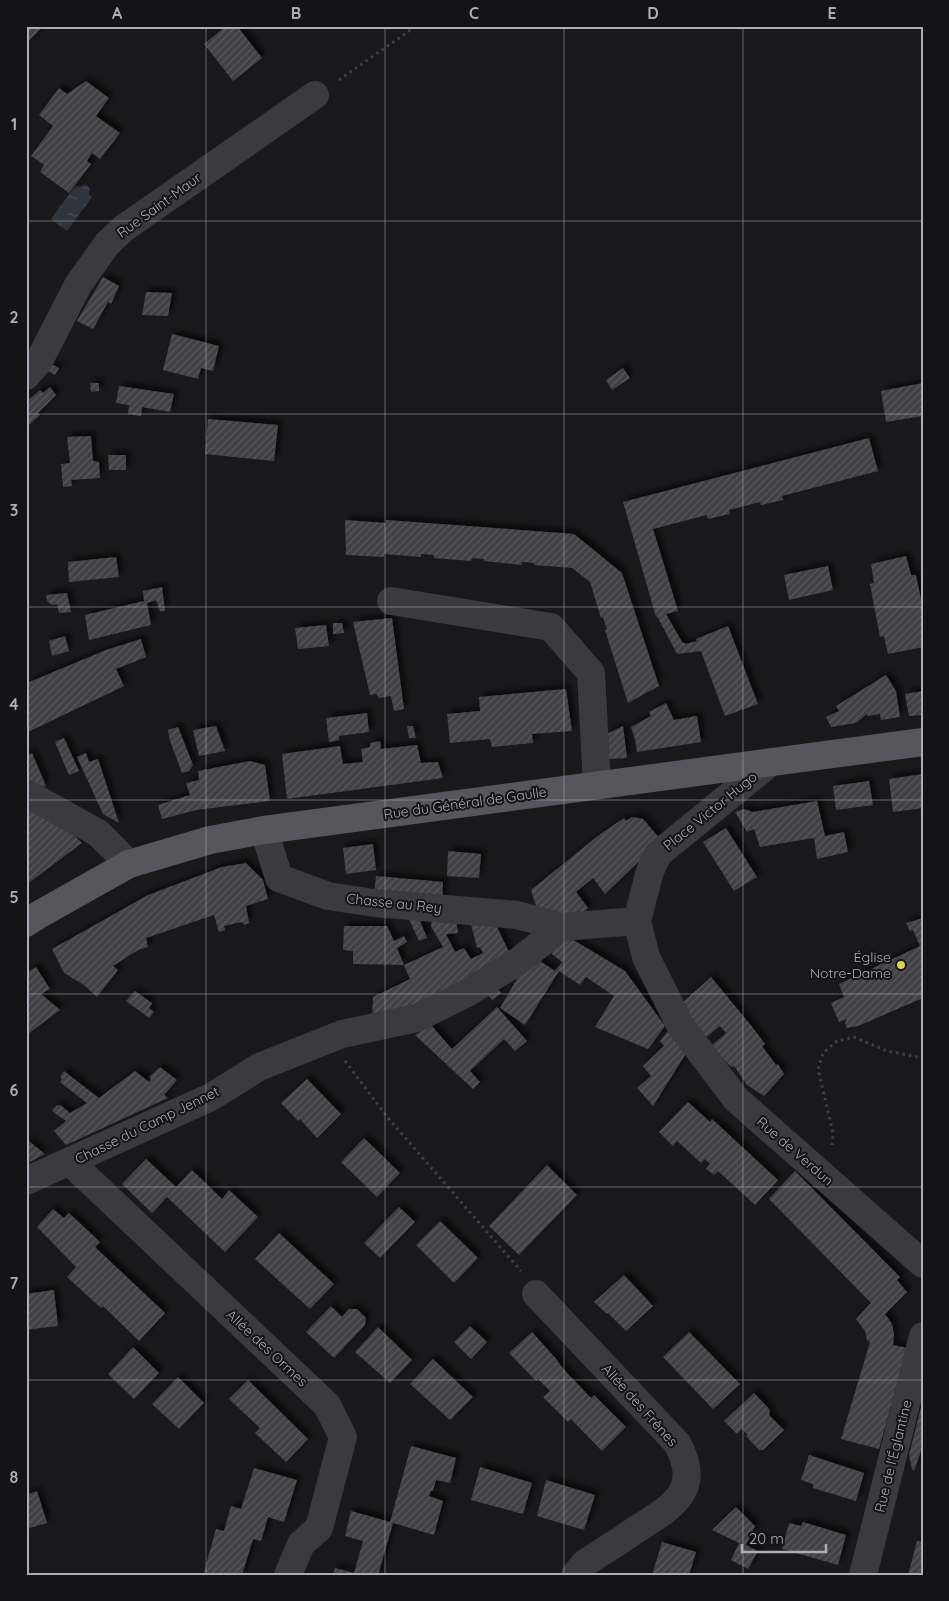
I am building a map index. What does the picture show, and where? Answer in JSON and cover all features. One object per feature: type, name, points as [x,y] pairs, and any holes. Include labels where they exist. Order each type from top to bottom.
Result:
[{"type":"main road","name":"Rue du Général de Gaulle","points":[[26,923],[129,864],[210,840],[264,830],[923,742]]},
{"type":"street","name":"Rue Saint-Maur","points":[[26,376],[40,361],[78,284],[107,244],[124,228],[315,95]]},
{"type":"street","points":[[391,601],[551,627],[591,673],[597,785]]},
{"type":"street","name":"Place Victor Hugo","points":[[680,1025],[646,957],[637,921],[650,870],[658,854],[770,762]]},
{"type":"street","points":[[26,793],[98,833],[129,864]]},
{"type":"street","name":"Chasse au Rey","points":[[264,830],[278,878],[328,896],[374,903],[517,915],[562,927]]},
{"type":"street","points":[[562,927],[637,921]]},
{"type":"street","name":"Chasse du Camp Jennet","points":[[26,1181],[211,1097],[258,1066],[342,1034],[417,1018],[467,993],[517,962],[562,927]]},
{"type":"street","name":"Rue de Verdun","points":[[680,1025],[736,1099],[923,1264]]},
{"type":"street","name":"Allée des Ormes","points":[[70,1162],[327,1405],[343,1438],[319,1528],[301,1544],[288,1575]]},
{"type":"street","name":"Allée des Frênes","points":[[536,1294],[677,1443],[686,1459],[687,1476],[683,1492],[670,1508],[585,1563],[575,1575]]},
{"type":"street","name":"Rue de l'Églantine","points":[[863,1575],[923,1336]]},
{"type":"path","points":[[315,95],[416,26]]},
{"type":"path","points":[[824,1177],[831,1160],[833,1133],[818,1069],[823,1053],[837,1041],[854,1037],[887,1050],[923,1058]]},
{"type":"path","points":[[328,1039],[388,1118],[519,1268],[536,1294]]},
{"type":"water","points":[[76,185],[79,187],[85,185],[89,187],[89,194],[92,197],[67,231],[51,219]]},
{"type":"building","points":[[26,26],[43,26],[26,44]]},
{"type":"building","points":[[226,26],[237,26],[262,58],[233,81],[204,44]]},
{"type":"building","points":[[86,81],[109,98],[96,116],[120,133],[100,159],[92,153],[87,161],[91,164],[69,193],[40,172],[44,165],[31,156],[53,126],[39,115],[59,88],[67,94]]},
{"type":"building","points":[[103,277],[119,286],[111,304],[108,302],[93,329],[77,321]]},
{"type":"building","points":[[146,292],[172,293],[168,316],[142,315]]},
{"type":"building","points":[[172,334],[219,346],[213,371],[201,368],[198,379],[163,370]]},
{"type":"building","points":[[51,364],[59,368],[55,375],[46,370]]},
{"type":"building","points":[[623,368],[630,378],[612,390],[606,380]]},
{"type":"building","points":[[90,383],[99,383],[99,391],[91,392]]},
{"type":"building","points":[[923,383],[923,416],[886,422],[881,391]]},
{"type":"building","points":[[119,386],[174,394],[170,412],[142,407],[141,416],[128,414],[129,405],[116,403]]},
{"type":"building","points":[[50,387],[56,395],[38,413],[40,415],[26,428],[26,399],[27,401],[40,390],[43,393]]},
{"type":"building","points":[[208,419],[278,425],[274,461],[205,454]]},
{"type":"building","points":[[91,436],[93,461],[99,462],[100,478],[71,480],[72,486],[63,487],[61,464],[70,463],[67,437]]},
{"type":"building","points":[[869,438],[878,471],[782,496],[783,500],[761,505],[760,502],[729,510],[730,514],[708,519],[707,515],[653,529],[678,611],[666,614],[682,642],[686,644],[697,641],[696,639],[728,626],[758,704],[725,716],[701,651],[677,654],[656,617],[623,502]]},
{"type":"building","points":[[108,455],[126,455],[126,470],[109,470]]},
{"type":"building","points":[[345,520],[386,523],[386,520],[574,534],[622,573],[659,686],[628,703],[605,630],[607,630],[603,617],[601,618],[590,582],[572,568],[534,565],[534,563],[522,562],[522,565],[472,558],[471,561],[434,558],[434,555],[421,554],[421,557],[384,554],[384,557],[346,555]]},
{"type":"building","points":[[906,556],[911,575],[916,575],[923,610],[923,647],[888,654],[884,636],[880,637],[870,584],[874,583],[871,564]]},
{"type":"building","points":[[116,557],[119,577],[69,582],[68,562]]},
{"type":"building","points":[[828,566],[833,590],[789,600],[784,575]]},
{"type":"building","points":[[162,587],[165,611],[160,611],[156,600],[147,603],[151,625],[89,640],[85,615],[144,601],[143,591]]},
{"type":"building","points":[[67,593],[71,612],[59,613],[57,604],[52,605],[47,601],[46,595]]},
{"type":"building","points":[[392,618],[404,709],[394,711],[391,696],[379,698],[376,694],[370,695],[353,622]]},
{"type":"building","points":[[333,623],[342,623],[344,633],[333,634]]},
{"type":"building","points":[[326,625],[329,646],[298,649],[295,628]]},
{"type":"building","points":[[65,636],[69,651],[52,656],[49,641]]},
{"type":"building","points":[[141,639],[146,657],[116,669],[124,686],[26,733],[26,691],[30,690],[27,683],[106,650]]},
{"type":"building","points":[[886,675],[896,691],[900,717],[881,720],[880,714],[868,716],[867,714],[856,723],[831,727],[826,717],[839,711],[836,706]]},
{"type":"building","points":[[566,689],[572,731],[532,734],[533,743],[492,747],[490,739],[450,743],[447,714],[480,711],[479,697]]},
{"type":"building","points":[[923,691],[923,715],[909,716],[905,694]]},
{"type":"building","points":[[666,703],[674,720],[697,716],[701,742],[637,752],[631,727],[651,716],[649,712]]},
{"type":"building","points":[[367,713],[369,732],[339,736],[339,740],[329,742],[326,718]]},
{"type":"building","points":[[216,726],[225,751],[199,756],[193,730]]},
{"type":"building","points":[[407,726],[413,726],[416,738],[409,738]]},
{"type":"building","points":[[623,726],[627,758],[608,759],[605,735]]},
{"type":"building","points":[[178,727],[193,765],[189,771],[182,773],[170,741],[168,730]]},
{"type":"building","points":[[64,738],[79,771],[69,775],[55,742]]},
{"type":"building","points":[[380,741],[381,749],[417,745],[421,763],[438,762],[443,778],[287,799],[282,754],[340,746],[343,764],[363,762],[361,749],[370,747],[370,743]]},
{"type":"building","points":[[32,753],[46,786],[36,789],[32,787],[26,773],[26,756]]},
{"type":"building","points":[[86,753],[89,762],[98,759],[119,823],[103,814],[77,757]]},
{"type":"building","points":[[250,761],[265,765],[270,801],[196,810],[162,819],[158,805],[190,795],[186,783],[199,780],[198,771]]},
{"type":"building","points":[[923,774],[923,808],[893,812],[889,779]]},
{"type":"building","points":[[869,781],[873,805],[836,810],[833,786]]},
{"type":"building","points":[[817,801],[825,836],[844,832],[848,852],[817,859],[814,838],[760,847],[754,829],[747,832],[735,812],[744,809],[753,812]]},
{"type":"building","points":[[26,809],[64,826],[82,843],[26,885]]},
{"type":"building","points":[[632,817],[643,819],[661,840],[605,894],[593,878],[576,892],[588,908],[575,920],[536,906],[531,890],[599,835],[624,818],[626,821]]},
{"type":"building","points":[[726,828],[757,877],[734,891],[703,842]]},
{"type":"building","points":[[373,844],[376,870],[346,874],[343,848]]},
{"type":"building","points":[[448,851],[481,854],[479,878],[447,876]]},
{"type":"building","points":[[246,863],[263,880],[268,899],[246,906],[249,923],[244,925],[242,922],[224,926],[225,930],[219,932],[214,915],[146,938],[148,947],[138,950],[113,966],[118,970],[97,997],[84,985],[64,973],[52,949],[148,895],[222,867]]},
{"type":"building","points":[[376,876],[443,882],[442,903],[374,896]]},
{"type":"building","points":[[407,915],[418,916],[427,938],[419,941]]},
{"type":"building","points":[[432,917],[456,919],[458,933],[446,934],[455,952],[464,948],[471,959],[483,953],[480,947],[477,948],[470,920],[495,923],[511,956],[395,1016],[372,1017],[373,997],[410,979],[404,965],[443,947],[431,926]]},
{"type":"building","name":"Église Notre-Dame","points":[[923,918],[923,998],[858,1026],[847,1028],[845,1023],[847,1019],[839,1022],[831,1003],[844,997],[839,984],[920,946],[913,930],[910,931],[906,923]]},
{"type":"building","points":[[344,926],[387,926],[394,941],[404,936],[407,942],[397,948],[404,965],[353,964],[353,951],[343,950]]},
{"type":"building","points":[[570,939],[625,971],[665,1026],[648,1049],[595,1027],[614,996],[586,977],[580,985],[559,971],[525,1025],[500,1008],[531,955],[555,971],[562,962],[552,954],[555,941]]},
{"type":"building","points":[[36,967],[50,989],[41,994],[60,1010],[28,1034],[26,1031],[26,973]]},
{"type":"building","points":[[711,977],[753,1028],[765,1044],[762,1046],[784,1074],[764,1096],[747,1085],[734,1066],[731,1067],[711,1046],[726,1033],[720,1026],[705,1038],[694,1027],[682,1003]]},
{"type":"building","points":[[494,984],[501,993],[492,1000],[485,991]]},
{"type":"building","points":[[135,991],[152,1003],[149,1008],[154,1012],[149,1018],[126,1001]]},
{"type":"building","points":[[497,1007],[527,1041],[515,1051],[504,1039],[470,1071],[480,1082],[473,1089],[415,1035],[431,1025],[452,1049]]},
{"type":"building","points":[[668,1031],[687,1052],[653,1106],[637,1088],[651,1076],[643,1066],[664,1046],[660,1041]]},
{"type":"building","points":[[160,1067],[177,1080],[164,1095],[168,1098],[66,1145],[54,1131],[66,1121],[52,1111],[56,1106],[60,1105],[70,1113],[87,1103],[60,1082],[62,1079],[60,1077],[64,1071],[99,1098],[135,1071],[149,1082],[151,1079],[149,1077]]},
{"type":"building","points":[[307,1079],[341,1114],[317,1138],[300,1119],[298,1121],[281,1103]]},
{"type":"building","points":[[688,1102],[710,1122],[712,1119],[778,1180],[755,1205],[718,1171],[714,1175],[706,1169],[710,1164],[705,1159],[701,1163],[677,1141],[673,1146],[659,1132]]},
{"type":"building","points":[[364,1138],[400,1173],[377,1197],[341,1162]]},
{"type":"building","points":[[26,1139],[45,1154],[26,1164]]},
{"type":"building","points":[[146,1159],[176,1187],[192,1170],[222,1199],[229,1190],[258,1217],[225,1252],[167,1197],[152,1213],[122,1184]]},
{"type":"building","points":[[547,1165],[577,1195],[519,1255],[489,1226]]},
{"type":"building","points":[[795,1171],[900,1277],[897,1280],[907,1292],[885,1314],[892,1324],[894,1334],[893,1345],[907,1348],[879,1449],[841,1439],[870,1342],[867,1340],[865,1331],[856,1319],[871,1303],[769,1199]]},
{"type":"building","points":[[399,1207],[415,1222],[380,1258],[364,1243]]},
{"type":"building","points":[[53,1209],[64,1218],[69,1213],[100,1242],[95,1247],[165,1313],[139,1341],[103,1306],[101,1308],[67,1277],[76,1267],[37,1227]]},
{"type":"building","points":[[440,1221],[478,1258],[454,1283],[416,1245]]},
{"type":"building","points":[[279,1233],[334,1284],[310,1309],[255,1259]]},
{"type":"building","points":[[624,1275],[653,1306],[626,1331],[594,1302]]},
{"type":"building","points":[[54,1290],[58,1326],[26,1330],[26,1294]]},
{"type":"building","points":[[331,1306],[342,1317],[349,1309],[357,1309],[366,1318],[365,1325],[334,1358],[306,1332]]},
{"type":"building","points":[[470,1326],[487,1342],[471,1359],[454,1342]]},
{"type":"building","points":[[378,1327],[412,1360],[390,1383],[355,1352]]},
{"type":"building","points":[[532,1332],[591,1398],[594,1395],[626,1427],[602,1451],[571,1419],[568,1422],[543,1397],[550,1391],[538,1379],[536,1381],[509,1353]]},
{"type":"building","points":[[689,1332],[740,1384],[713,1409],[663,1357]]},
{"type":"building","points":[[133,1347],[159,1373],[134,1399],[108,1374]]},
{"type":"building","points":[[433,1359],[473,1397],[450,1420],[410,1384]]},
{"type":"building","points":[[178,1377],[204,1403],[179,1429],[152,1404]]},
{"type":"building","points":[[248,1380],[308,1439],[286,1462],[255,1433],[260,1428],[229,1399]]},
{"type":"building","points":[[754,1393],[770,1410],[769,1415],[784,1430],[763,1450],[759,1450],[742,1429],[737,1434],[724,1421]]},
{"type":"building","points":[[922,1403],[923,1445],[914,1471],[909,1455]]},
{"type":"building","points":[[411,1446],[456,1458],[450,1483],[436,1480],[433,1491],[431,1491],[429,1496],[443,1501],[434,1535],[393,1523],[378,1575],[333,1575],[335,1568],[354,1573],[363,1541],[345,1536],[351,1511],[390,1522]]},
{"type":"building","points":[[809,1455],[864,1473],[856,1501],[813,1488],[813,1484],[801,1480]]},
{"type":"building","points":[[480,1467],[532,1483],[523,1514],[471,1500]]},
{"type":"building","points":[[254,1468],[297,1480],[284,1522],[268,1517],[261,1541],[253,1539],[242,1575],[212,1575],[204,1572],[216,1529],[224,1531],[231,1506],[241,1509]]},
{"type":"building","points":[[546,1480],[595,1495],[584,1530],[537,1516]]},
{"type":"building","points":[[37,1491],[47,1523],[26,1529],[26,1495]]},
{"type":"building","points":[[736,1507],[755,1526],[746,1545],[758,1551],[748,1569],[731,1560],[739,1543],[712,1530]]},
{"type":"building","points":[[803,1522],[846,1535],[838,1565],[782,1549],[789,1523],[801,1526]]},
{"type":"building","points":[[917,1541],[923,1542],[923,1575],[908,1575]]},
{"type":"building","points":[[662,1542],[696,1552],[689,1575],[652,1575]]},
{"type":"place","name":"Église Notre-Dame","points":[[901,965]]}]
